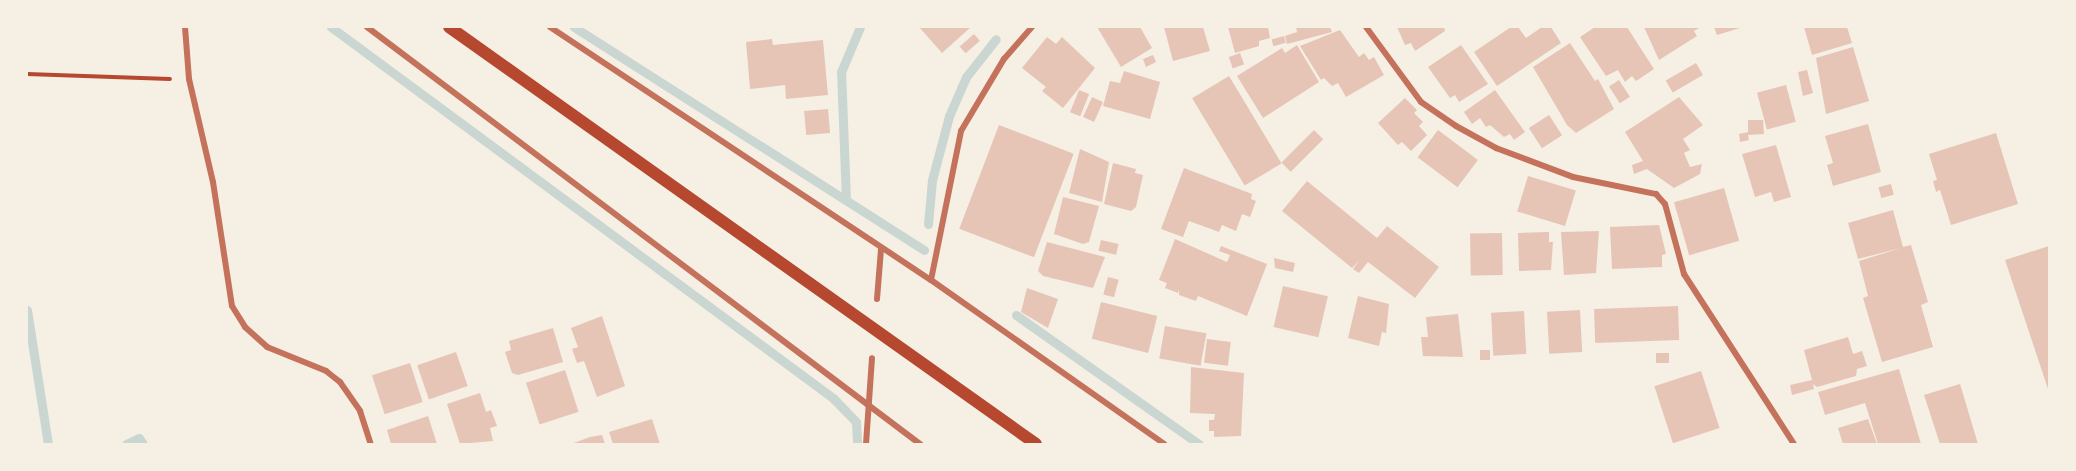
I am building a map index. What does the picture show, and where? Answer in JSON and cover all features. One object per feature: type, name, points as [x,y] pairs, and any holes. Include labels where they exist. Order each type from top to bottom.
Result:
[{"type":"main road","points":[[449,27],[1036,444]]},
{"type":"street","points":[[184,27],[189,79],[209,160],[232,306],[244,327],[267,347],[326,371],[340,382],[360,411],[371,444]]},
{"type":"street","points":[[367,27],[920,444]]},
{"type":"street","points":[[550,27],[881,249],[931,280],[1164,444]]},
{"type":"street","points":[[931,280],[961,131],[1004,59],[1032,27]]},
{"type":"street","points":[[1366,27],[1421,102],[1456,126],[1496,148],[1573,177],[1656,194],[1665,204],[1684,274],[1794,444]]},
{"type":"street","points":[[877,298],[881,249]]},
{"type":"street","points":[[866,444],[872,358]]},
{"type":"path","points":[[27,74],[189,79]]},
{"type":"building","points":[[919,27],[971,27],[942,53]]},
{"type":"building","points":[[1097,27],[1140,27],[1152,48],[1121,67]]},
{"type":"building","points":[[1164,27],[1203,27],[1210,51],[1173,61]]},
{"type":"building","points":[[1228,27],[1268,27],[1270,38],[1259,41],[1259,46],[1235,53]]},
{"type":"building","points":[[1296,27],[1330,27],[1332,32],[1287,44],[1285,36],[1297,32]]},
{"type":"building","points":[[1397,27],[1444,27],[1445,31],[1415,51],[1411,43],[1405,45]]},
{"type":"building","points":[[1511,27],[1518,27],[1526,38],[1542,27],[1551,27],[1561,43],[1497,86],[1474,52]]},
{"type":"building","points":[[1595,27],[1627,27],[1654,69],[1636,81],[1632,76],[1625,82],[1618,70],[1606,76],[1580,37]]},
{"type":"building","points":[[1644,27],[1701,27],[1694,31],[1697,36],[1659,60]]},
{"type":"building","points":[[1714,27],[1740,27],[1740,28],[1717,35]]},
{"type":"building","points":[[1804,27],[1847,27],[1852,43],[1812,55]]},
{"type":"building","points":[[1340,30],[1359,57],[1364,53],[1369,60],[1374,57],[1384,75],[1346,97],[1338,83],[1332,86],[1324,78],[1321,80],[1300,46]]},
{"type":"building","points":[[974,34],[980,41],[966,53],[960,46]]},
{"type":"building","points":[[1284,36],[1286,43],[1273,46],[1272,40]]},
{"type":"building","points":[[1047,37],[1056,44],[1062,37],[1095,68],[1063,108],[1042,91],[1046,87],[1022,68]]},
{"type":"building","points":[[772,39],[773,45],[823,40],[828,95],[786,99],[785,85],[750,89],[746,42]]},
{"type":"building","points":[[1570,43],[1595,81],[1598,79],[1614,109],[1576,133],[1567,125],[1533,67]]},
{"type":"building","points":[[1297,45],[1319,82],[1263,118],[1237,76],[1282,48],[1285,53]]},
{"type":"building","points":[[1461,45],[1488,84],[1459,102],[1455,95],[1450,98],[1428,67]]},
{"type":"building","points":[[1853,47],[1869,101],[1826,114],[1816,58]]},
{"type":"building","points":[[1240,53],[1244,64],[1233,68],[1229,57]]},
{"type":"building","points":[[1153,55],[1156,62],[1146,67],[1143,59]]},
{"type":"building","points":[[1696,63],[1703,75],[1673,93],[1666,80]]},
{"type":"building","points":[[1807,70],[1813,93],[1803,96],[1798,72]]},
{"type":"building","points":[[1124,71],[1160,82],[1150,119],[1103,106],[1110,81],[1120,83]]},
{"type":"building","points":[[1229,76],[1282,163],[1245,186],[1192,98]]},
{"type":"building","points":[[1619,80],[1630,97],[1620,103],[1609,87]]},
{"type":"building","points":[[1786,85],[1796,122],[1767,129],[1757,93]]},
{"type":"building","points":[[1079,90],[1089,94],[1080,116],[1070,112]]},
{"type":"building","points":[[1495,90],[1525,132],[1514,140],[1510,134],[1504,137],[1490,125],[1486,127],[1480,118],[1472,124],[1464,112]]},
{"type":"building","points":[[1092,97],[1103,102],[1094,122],[1083,117]]},
{"type":"building","points":[[1679,97],[1703,125],[1683,139],[1690,150],[1684,153],[1690,167],[1702,164],[1700,174],[1674,188],[1647,169],[1634,174],[1632,165],[1643,161],[1625,132]]},
{"type":"building","points":[[1405,98],[1417,110],[1414,113],[1423,122],[1419,126],[1427,135],[1411,151],[1402,142],[1398,145],[1378,123]]},
{"type":"building","points":[[828,109],[830,133],[806,135],[804,111]]},
{"type":"building","points":[[1549,115],[1562,135],[1542,148],[1529,128]]},
{"type":"building","points":[[1748,120],[1763,120],[1764,134],[1748,135],[1749,140],[1740,142],[1739,134],[1748,132]]},
{"type":"building","points":[[1868,124],[1881,172],[1833,186],[1827,165],[1833,163],[1825,136]]},
{"type":"building","points":[[999,125],[1074,154],[1034,257],[959,229]]},
{"type":"building","points":[[1314,130],[1323,139],[1291,172],[1281,163]]},
{"type":"building","points":[[1438,130],[1478,160],[1457,187],[1418,157]]},
{"type":"building","points":[[1996,133],[2018,204],[1951,225],[1940,190],[1936,192],[1933,181],[1937,180],[1929,154]]},
{"type":"building","points":[[1776,145],[1791,197],[1774,202],[1771,192],[1755,197],[1742,154]]},
{"type":"building","points":[[1080,149],[1109,162],[1102,202],[1069,193]]},
{"type":"building","points":[[1113,163],[1136,169],[1135,173],[1143,175],[1136,207],[1131,211],[1104,204]]},
{"type":"building","points":[[1184,168],[1252,194],[1251,199],[1256,201],[1250,217],[1242,214],[1236,231],[1222,225],[1219,232],[1189,221],[1183,237],[1161,229]]},
{"type":"building","points":[[1528,176],[1576,191],[1565,226],[1517,211]]},
{"type":"building","points":[[1307,181],[1377,238],[1387,226],[1439,267],[1415,298],[1368,262],[1359,273],[1353,269],[1359,261],[1352,268],[1282,211]]},
{"type":"building","points":[[1891,184],[1894,195],[1881,198],[1878,187]]},
{"type":"building","points":[[1724,188],[1739,241],[1689,255],[1674,202]]},
{"type":"building","points":[[1063,197],[1099,206],[1089,242],[1083,244],[1054,234]]},
{"type":"building","points":[[1893,210],[1903,247],[1911,245],[1928,302],[1921,305],[1933,347],[1882,362],[1863,298],[1868,296],[1859,261],[1901,248],[1858,259],[1848,223]]},
{"type":"building","points":[[1659,225],[1666,254],[1662,255],[1662,267],[1612,269],[1610,227]]},
{"type":"building","points":[[1599,231],[1596,273],[1564,275],[1561,232]]},
{"type":"building","points":[[1549,232],[1549,242],[1553,242],[1551,270],[1519,271],[1518,233]]},
{"type":"building","points":[[1502,233],[1503,275],[1471,276],[1470,234]]},
{"type":"building","points":[[1175,239],[1227,262],[1230,255],[1219,251],[1221,246],[1267,264],[1247,316],[1198,296],[1196,301],[1179,295],[1179,289],[1178,293],[1165,288],[1167,283],[1159,280]]},
{"type":"building","points":[[1101,240],[1119,244],[1116,255],[1099,251]]},
{"type":"building","points":[[1047,242],[1105,257],[1093,288],[1043,276],[1038,271]]},
{"type":"building","points":[[2049,246],[2049,392],[2005,260]]},
{"type":"building","points":[[1274,258],[1295,263],[1293,272],[1275,268]]},
{"type":"building","points":[[1108,277],[1119,280],[1114,297],[1103,294]]},
{"type":"building","points":[[1283,286],[1328,296],[1318,337],[1274,327]]},
{"type":"building","points":[[1027,288],[1058,299],[1048,328],[1021,312]]},
{"type":"building","points":[[1358,296],[1389,304],[1386,333],[1382,332],[1379,346],[1348,338]]},
{"type":"building","points":[[1101,302],[1157,316],[1148,353],[1092,339]]},
{"type":"building","points":[[1678,306],[1679,340],[1595,343],[1594,309]]},
{"type":"building","points":[[1580,310],[1582,352],[1549,354],[1547,312]]},
{"type":"building","points":[[1524,311],[1526,354],[1493,356],[1491,313]]},
{"type":"building","points":[[1458,314],[1463,357],[1423,356],[1421,337],[1428,337],[1426,317]]},
{"type":"building","points":[[602,316],[625,386],[597,397],[584,361],[577,363],[572,349],[578,347],[571,328]]},
{"type":"building","points":[[1165,326],[1206,333],[1201,366],[1159,358]]},
{"type":"building","points":[[553,328],[563,362],[518,375],[512,373],[505,352],[511,350],[509,341]]},
{"type":"building","points":[[1848,337],[1853,354],[1862,351],[1867,366],[1857,369],[1856,376],[1817,387],[1813,384],[1814,389],[1792,395],[1790,385],[1812,380],[1804,350]]},
{"type":"building","points":[[1207,339],[1231,342],[1228,366],[1204,363]]},
{"type":"building","points":[[1480,350],[1490,350],[1490,360],[1480,360]]},
{"type":"building","points":[[456,352],[468,386],[429,399],[417,365]]},
{"type":"building","points":[[1656,353],[1669,353],[1669,363],[1656,363]]},
{"type":"building","points":[[410,363],[423,402],[385,414],[372,375]]},
{"type":"building","points":[[1191,367],[1244,373],[1241,436],[1214,437],[1214,431],[1209,431],[1209,420],[1214,420],[1215,414],[1190,413]]},
{"type":"building","points":[[1899,369],[1921,444],[1878,444],[1865,403],[1825,415],[1818,392]]},
{"type":"building","points":[[565,370],[579,412],[540,425],[526,383]]},
{"type":"building","points":[[1701,371],[1720,428],[1673,443],[1654,386]]},
{"type":"building","points":[[1960,384],[1978,444],[1940,444],[1924,395]]},
{"type":"building","points":[[480,393],[486,412],[491,410],[497,426],[490,428],[493,441],[460,444],[447,404]]},
{"type":"building","points":[[428,416],[437,444],[391,444],[387,430]]},
{"type":"building","points":[[652,419],[660,444],[613,444],[609,432]]},
{"type":"building","points":[[1868,419],[1877,444],[1843,444],[1838,428]]},
{"type":"building","points":[[602,435],[605,444],[571,444],[590,437]]},
{"type":"waterway","points":[[331,27],[833,398],[856,422],[857,444]]},
{"type":"waterway","points":[[574,27],[924,250]]},
{"type":"waterway","points":[[846,200],[841,72],[860,27]]},
{"type":"waterway","points":[[928,224],[932,180],[949,116],[966,77],[996,39]]},
{"type":"waterway","points":[[27,310],[48,444]]},
{"type":"waterway","points":[[1016,315],[1199,444]]},
{"type":"waterway","points":[[126,444],[139,438],[143,444]]}]
